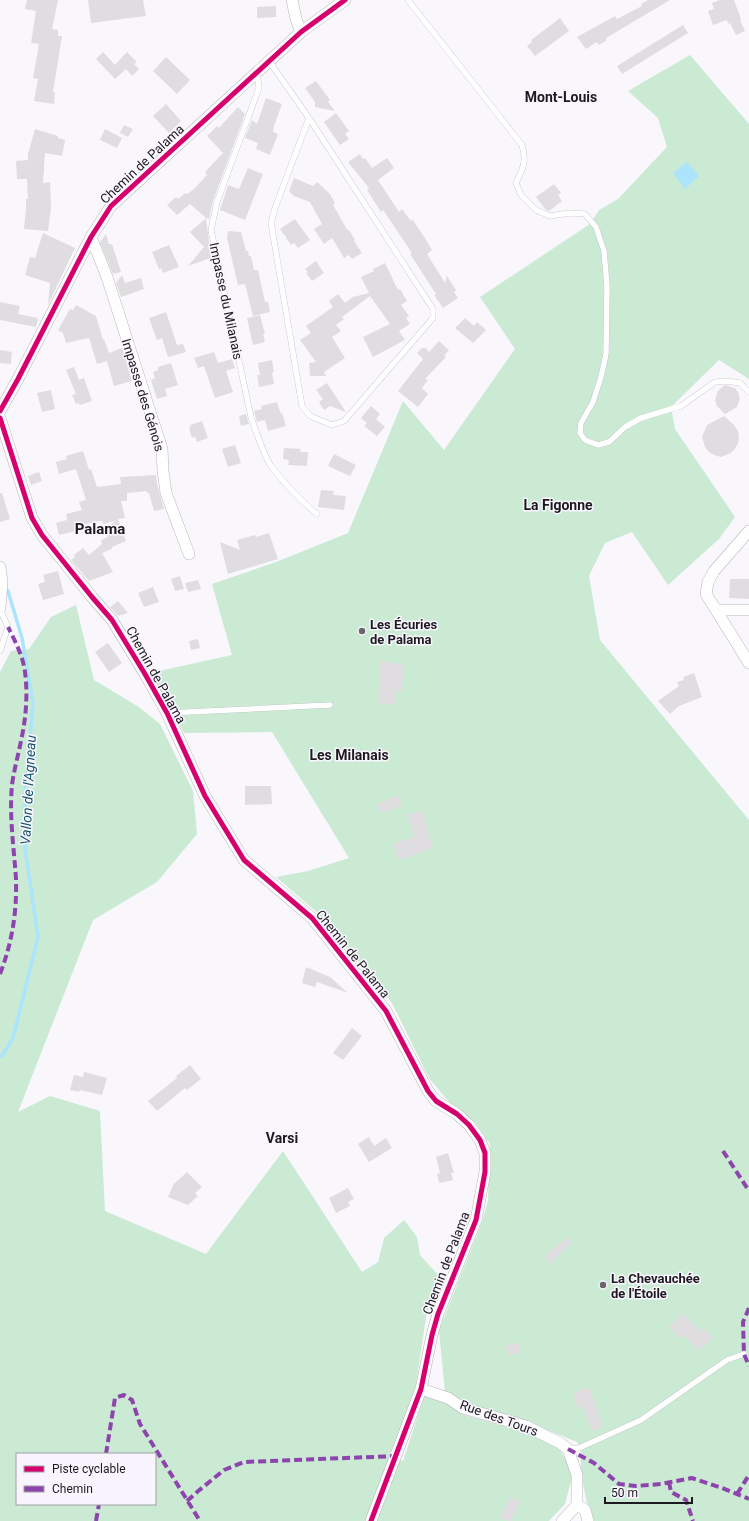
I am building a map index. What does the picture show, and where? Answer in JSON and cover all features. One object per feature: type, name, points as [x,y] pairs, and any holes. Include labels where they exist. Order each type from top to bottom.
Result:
[{"type":"street","points":[[292,0],[296,19],[301,32]]},
{"type":"street","name":"Chemin de Palama","points":[[0,411],[22,372],[91,237],[111,206],[301,32],[345,0]]},
{"type":"street","name":"Impasse des Génois","points":[[91,237],[107,277],[162,449],[166,493],[189,554]]},
{"type":"street","name":"Chemin de Palama","points":[[0,418],[32,518],[42,535],[112,620],[167,713],[205,796],[244,860],[312,918],[386,1011],[428,1091],[436,1100],[457,1114],[469,1125],[480,1140],[484,1153],[485,1172],[476,1220],[438,1314],[432,1335],[421,1389],[371,1521]]},
{"type":"street","points":[[749,531],[714,571],[708,582],[706,594],[749,663]]},
{"type":"street","points":[[0,608],[1,573]]},
{"type":"street","points":[[716,610],[749,610]]},
{"type":"street","name":"Rue des Tours","points":[[421,1389],[448,1398],[463,1408],[526,1426],[560,1443],[568,1450]]},
{"type":"street","points":[[562,1521],[577,1505],[577,1475],[568,1450]]},
{"type":"street","points":[[577,1505],[585,1510],[588,1521]]},
{"type":"lane","points":[[408,0],[522,145],[525,154],[523,168],[516,183],[521,195],[536,210],[550,216],[569,213],[585,214],[596,227],[604,251],[607,286],[606,354],[593,402],[581,423],[580,433],[585,440],[598,445],[609,442],[624,426],[641,418],[680,406],[715,382],[726,381],[740,383],[749,392]]},
{"type":"lane","points":[[269,61],[309,118],[433,309],[433,318],[344,420],[332,425],[310,416],[302,406],[271,223],[275,208],[309,118]]},
{"type":"lane","name":"Impasse du Milanais","points":[[257,72],[259,88],[217,202],[211,230],[251,417],[258,437],[271,466],[306,505],[317,514]]},
{"type":"lane","points":[[0,608],[8,627],[0,651]]},
{"type":"lane","points":[[167,713],[330,705]]},
{"type":"lane","points":[[568,1450],[580,1448],[641,1420],[727,1360],[744,1354]]},
{"type":"green space","points":[[690,55],[749,124],[749,379],[719,360],[671,407],[675,429],[735,517],[719,539],[668,585],[632,532],[605,543],[589,576],[600,640],[749,820],[749,1521],[591,1521],[581,1475],[581,1452],[577,1442],[527,1422],[465,1407],[445,1393],[439,1330],[481,1225],[488,1201],[490,1144],[475,1122],[449,1102],[429,1078],[392,1003],[318,913],[276,877],[308,871],[349,858],[272,732],[184,733],[175,716],[181,714],[179,710],[172,709],[150,673],[232,655],[212,584],[276,562],[348,533],[403,401],[444,450],[515,349],[480,297],[590,224],[599,210],[618,199],[667,147],[658,118],[628,91]]},
{"type":"green space","points":[[76,605],[94,680],[139,707],[160,724],[193,791],[197,834],[157,882],[93,920],[18,1112],[50,1096],[100,1111],[105,1211],[206,1254],[283,1151],[362,1272],[378,1262],[384,1238],[404,1220],[417,1237],[420,1255],[440,1277],[426,1317],[416,1384],[403,1423],[389,1455],[403,1461],[425,1394],[446,1403],[464,1415],[533,1434],[557,1444],[573,1474],[565,1504],[549,1521],[0,1521],[0,672],[11,651],[29,649],[51,617]]},
{"type":"water","points":[[687,162],[699,176],[685,189],[673,173]]},
{"type":"building","points":[[27,0],[58,0],[52,29],[58,30],[58,36],[62,36],[53,92],[55,92],[54,104],[34,101],[38,79],[33,78],[39,44],[31,43],[36,11],[25,9]]},
{"type":"building","points":[[88,0],[143,0],[146,16],[91,23]]},
{"type":"building","points":[[648,0],[670,0],[606,38],[607,40],[599,45],[597,42],[586,49],[577,37],[615,16],[617,19],[642,6],[641,4]]},
{"type":"building","points":[[720,0],[734,0],[745,31],[736,35],[730,23],[728,24],[727,20],[713,25],[708,11],[714,9],[712,3]]},
{"type":"building","points":[[276,6],[276,17],[257,18],[257,7]]},
{"type":"building","points":[[560,18],[569,31],[535,56],[527,46],[532,42],[531,40]]},
{"type":"building","points":[[683,25],[688,33],[622,74],[617,66]]},
{"type":"building","points":[[103,52],[115,65],[127,52],[137,62],[134,64],[139,69],[132,76],[126,69],[115,79],[96,59]]},
{"type":"building","points":[[166,57],[190,80],[177,94],[153,71]]},
{"type":"building","points":[[316,81],[330,100],[328,102],[335,111],[315,107],[315,102],[305,88]]},
{"type":"building","points":[[266,98],[282,104],[273,132],[278,134],[270,155],[256,149],[258,143],[245,138],[252,120],[257,124]]},
{"type":"building","points":[[166,104],[181,121],[169,133],[153,116]]},
{"type":"building","points":[[238,107],[245,114],[213,201],[209,219],[190,204],[177,215],[167,205],[176,197],[178,199],[185,193],[187,194],[193,190],[207,175],[205,172],[223,153],[207,136],[217,126],[219,128]]},
{"type":"building","points":[[336,113],[349,131],[345,134],[349,139],[340,145],[324,122]]},
{"type":"building","points":[[124,125],[133,129],[128,137],[120,133]]},
{"type":"building","points":[[35,129],[58,136],[58,138],[65,140],[62,156],[45,153],[43,183],[50,182],[51,208],[48,231],[24,229],[26,199],[28,199],[27,179],[17,179],[16,161],[28,160],[28,154]]},
{"type":"building","points":[[105,129],[122,138],[117,148],[100,140]]},
{"type":"building","points":[[360,154],[372,168],[387,158],[394,168],[378,180],[399,212],[402,209],[411,221],[412,219],[432,250],[427,254],[445,283],[447,276],[456,290],[454,292],[458,298],[443,308],[434,295],[436,294],[410,254],[412,253],[383,210],[381,212],[367,190],[369,188],[348,162]]},
{"type":"building","points":[[248,168],[263,174],[245,220],[220,210],[228,185],[239,189]]},
{"type":"building","points":[[294,178],[313,186],[317,182],[330,194],[335,203],[333,205],[362,253],[352,259],[349,255],[344,258],[332,238],[324,244],[314,229],[322,224],[310,202],[294,196],[289,191]]},
{"type":"building","points":[[554,184],[561,193],[558,195],[562,201],[549,211],[545,209],[536,197]]},
{"type":"building","points":[[206,218],[211,258],[188,266],[204,247],[190,232]]},
{"type":"building","points":[[295,219],[310,240],[298,248],[294,243],[291,245],[280,229]]},
{"type":"building","points":[[228,231],[241,232],[246,251],[248,251],[249,256],[251,256],[254,270],[258,270],[265,302],[268,302],[270,312],[253,316],[245,284],[238,285],[227,238]]},
{"type":"building","points":[[43,233],[75,248],[48,305],[50,283],[25,275],[30,257],[35,258]]},
{"type":"building","points":[[106,234],[109,244],[112,244],[121,272],[113,274],[100,242]]},
{"type":"building","points":[[169,245],[179,267],[163,273],[161,268],[159,269],[152,252]]},
{"type":"building","points":[[316,261],[324,273],[312,281],[305,269]]},
{"type":"building","points":[[385,263],[398,290],[400,289],[407,301],[401,305],[409,316],[406,318],[410,324],[399,331],[405,340],[373,357],[363,337],[390,324],[370,296],[342,317],[344,319],[336,325],[341,331],[332,337],[345,358],[324,372],[326,376],[310,376],[309,363],[316,362],[300,340],[311,333],[306,326],[333,307],[329,301],[338,294],[345,303],[353,297],[369,293],[361,277],[374,271],[373,269]]},
{"type":"building","points":[[122,275],[125,283],[141,278],[144,289],[121,297],[116,283]]},
{"type":"building","points":[[0,302],[20,306],[18,314],[38,318],[36,327],[0,320]]},
{"type":"building","points":[[76,305],[96,316],[103,340],[104,339],[109,353],[122,348],[132,381],[114,386],[107,361],[97,364],[89,338],[66,343],[63,333],[58,330],[70,309],[73,310]]},
{"type":"building","points":[[166,312],[177,345],[183,344],[186,352],[168,357],[162,338],[157,340],[149,318]]},
{"type":"building","points":[[260,315],[265,334],[263,334],[265,342],[253,345],[247,318]]},
{"type":"building","points":[[465,318],[474,326],[477,322],[486,330],[473,343],[455,328]]},
{"type":"building","points":[[439,341],[449,350],[444,356],[446,357],[425,379],[428,380],[422,388],[428,394],[418,407],[398,391],[423,359],[417,353],[422,348],[426,348],[429,352]]},
{"type":"building","points":[[0,350],[12,352],[11,364],[0,363]]},
{"type":"building","points":[[214,352],[218,363],[232,359],[235,368],[226,371],[233,392],[215,398],[204,366],[198,368],[194,358]]},
{"type":"building","points":[[272,360],[274,384],[259,387],[257,375],[260,375],[258,363]]},
{"type":"building","points":[[171,363],[178,385],[165,389],[167,396],[157,399],[151,380],[155,378],[153,372],[158,370],[158,367]]},
{"type":"building","points":[[74,367],[79,380],[84,378],[92,401],[80,405],[79,403],[76,404],[72,395],[76,394],[66,370]]},
{"type":"building","points":[[327,383],[346,412],[330,406],[324,410],[319,402],[323,399],[316,390]]},
{"type":"building","points":[[725,385],[735,388],[740,398],[737,407],[725,414],[717,406],[715,400],[718,391]]},
{"type":"building","points":[[51,390],[55,409],[42,412],[37,393]]},
{"type":"building","points":[[277,402],[286,426],[268,431],[265,420],[257,422],[254,411],[262,409],[261,406]]},
{"type":"building","points":[[371,406],[380,414],[376,419],[385,427],[377,436],[364,426],[367,423],[361,418]]},
{"type":"building","points":[[246,414],[249,424],[241,426],[239,416]]},
{"type":"building","points":[[724,416],[734,425],[738,431],[739,437],[735,449],[731,453],[721,457],[709,452],[705,447],[702,437],[707,425]]},
{"type":"building","points":[[202,421],[208,438],[197,442],[195,436],[192,438],[189,428],[191,427],[190,425]]},
{"type":"building","points":[[235,445],[241,463],[228,467],[222,449]]},
{"type":"building","points":[[284,448],[301,449],[300,452],[308,452],[307,466],[288,465],[289,460],[283,459]]},
{"type":"building","points":[[83,451],[89,470],[91,469],[97,487],[121,484],[120,477],[156,475],[164,509],[154,511],[149,493],[147,493],[147,491],[127,493],[127,501],[121,501],[125,518],[118,519],[126,541],[102,553],[113,572],[89,581],[71,560],[75,557],[74,555],[83,548],[89,555],[102,544],[101,540],[108,537],[105,530],[115,521],[103,524],[102,521],[93,522],[75,527],[76,531],[59,535],[56,523],[67,520],[66,514],[82,510],[79,502],[86,500],[76,469],[59,474],[56,462],[67,459],[66,456]]},
{"type":"building","points":[[334,454],[356,465],[350,476],[328,466]]},
{"type":"building","points":[[39,472],[42,481],[31,485],[28,476]]},
{"type":"building","points":[[321,490],[334,491],[333,495],[346,496],[344,510],[318,507]]},
{"type":"building","points":[[0,493],[2,493],[10,519],[0,522]]},
{"type":"building","points":[[269,533],[278,559],[228,574],[220,542],[240,550],[237,540]]},
{"type":"building","points":[[58,571],[64,594],[43,600],[38,584],[45,582],[43,575]]},
{"type":"building","points":[[180,576],[184,589],[175,591],[171,579]]},
{"type":"building","points":[[730,579],[749,579],[749,599],[729,598]]},
{"type":"building","points":[[198,580],[201,589],[188,592],[185,583]]},
{"type":"building","points":[[153,587],[159,602],[144,607],[138,593]]},
{"type":"building","points":[[118,601],[128,613],[118,616],[110,607]]},
{"type":"building","points":[[198,639],[200,648],[191,650],[189,641]]},
{"type":"building","points":[[108,643],[122,663],[109,672],[95,652]]},
{"type":"building","points":[[380,661],[404,665],[401,692],[396,691],[395,704],[378,703]]},
{"type":"building","points":[[694,673],[702,697],[679,706],[670,714],[658,701],[679,686],[677,682],[684,680],[683,677]]},
{"type":"building","points":[[245,786],[271,786],[272,804],[245,805]]},
{"type":"building","points":[[397,795],[402,805],[385,812],[380,812],[377,804]]},
{"type":"building","points":[[422,810],[433,848],[399,860],[393,844],[414,837],[407,815]]},
{"type":"building","points":[[306,967],[330,977],[348,993],[317,982],[315,987],[302,983]]},
{"type":"building","points":[[352,1028],[362,1036],[343,1060],[333,1053]]},
{"type":"building","points":[[190,1065],[201,1079],[187,1090],[185,1088],[157,1111],[148,1101],[177,1078],[176,1076]]},
{"type":"building","points":[[84,1072],[107,1078],[102,1095],[80,1090],[79,1092],[70,1090],[74,1075],[83,1077]]},
{"type":"building","points":[[369,1137],[374,1146],[386,1138],[392,1148],[369,1162],[358,1144]]},
{"type":"building","points":[[448,1153],[454,1173],[451,1173],[453,1180],[439,1183],[437,1174],[440,1173],[436,1157]]},
{"type":"building","points":[[187,1172],[202,1187],[195,1193],[198,1196],[188,1205],[168,1197],[174,1183]]},
{"type":"building","points":[[348,1188],[354,1199],[348,1202],[350,1206],[336,1213],[329,1198]]},
{"type":"building","points":[[567,1237],[572,1242],[550,1264],[544,1257]]},
{"type":"building","points":[[683,1313],[698,1329],[700,1327],[703,1331],[705,1329],[713,1338],[698,1351],[684,1335],[680,1339],[669,1326]]},
{"type":"building","points":[[518,1342],[520,1353],[508,1355],[505,1346]]},
{"type":"building","points":[[589,1387],[603,1427],[592,1431],[582,1406],[578,1408],[573,1393]]},
{"type":"building","points":[[510,1497],[520,1501],[511,1521],[509,1521],[500,1517]]},
{"type":"waterway","name":"Vallon de l'Agneau","points":[[0,1056],[2,1056],[13,1038],[38,937],[25,848],[25,796],[33,703],[22,638],[8,591]]},
{"type":"marked path","points":[[0,974],[8,951],[15,915],[16,879],[11,821],[11,797],[26,706],[25,672],[18,649],[8,627]]},
{"type":"marked path","points":[[723,1151],[749,1191]]},
{"type":"marked path","points":[[749,1308],[743,1322],[744,1354],[749,1366]]},
{"type":"marked path","points":[[106,1453],[115,1398],[124,1395],[132,1400],[140,1424],[200,1521]]},
{"type":"marked path","points":[[568,1449],[594,1463],[619,1484],[636,1486],[661,1484],[692,1478],[749,1499]]},
{"type":"marked path","points":[[187,1501],[224,1470],[244,1462],[397,1456]]},
{"type":"marked path","points":[[737,1494],[749,1475]]},
{"type":"marked path","points":[[669,1482],[671,1492],[686,1500],[693,1521]]},
{"type":"marked path","points":[[96,1521],[99,1505]]},
{"type":"cycle path","points":[[0,411],[91,237],[111,206],[301,32],[345,0]]},
{"type":"cycle path","points":[[0,418],[32,518],[42,535],[112,620],[167,713],[205,796],[244,860],[312,918],[386,1011],[428,1091],[436,1101],[457,1114],[469,1125],[480,1140],[485,1153],[485,1172],[476,1220],[438,1314],[432,1335],[421,1389],[371,1521]]},
{"type":"place","name":"Les Écuries de Palama","points":[[362,631]]},
{"type":"place","name":"La Chevauchée de l'Étoile","points":[[603,1285]]},
{"type":"district","name":"Mont-Louis","points":[[561,97]]},
{"type":"district","name":"La Figonne","points":[[558,505]]},
{"type":"district","name":"Palama","points":[[100,529]]},
{"type":"district","name":"Les Milanais","points":[[349,755]]},
{"type":"district","name":"Varsi","points":[[282,1138]]}]
